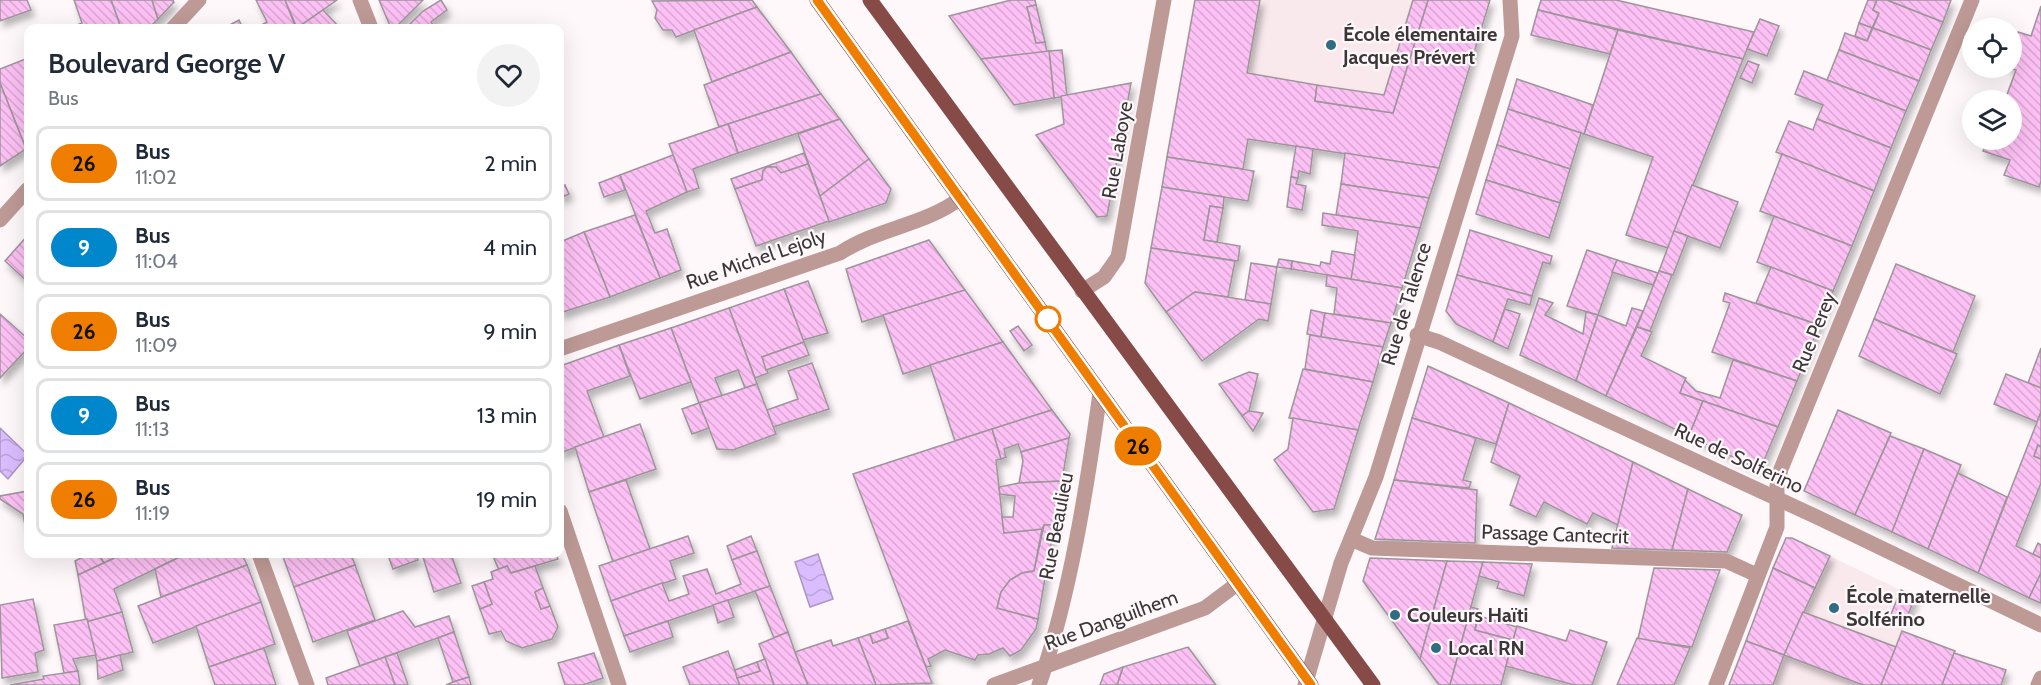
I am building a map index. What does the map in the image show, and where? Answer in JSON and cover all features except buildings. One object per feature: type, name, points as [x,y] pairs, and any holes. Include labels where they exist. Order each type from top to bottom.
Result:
[{"type":"main road","points":[[817,0],[1308,683]]},
{"type":"main road","points":[[870,0],[1373,685]]},
{"type":"street","points":[[177,24],[199,0]]},
{"type":"street","points":[[360,0],[369,24]]},
{"type":"street","name":"Rue Laboye","points":[[1082,291],[1104,277],[1118,257],[1164,0]]},
{"type":"street","name":"Rue de Talence","points":[[1308,683],[1325,617],[1351,539],[1376,477],[1417,335],[1512,36],[1510,0]]},
{"type":"street","name":"Rue Perey","points":[[1716,685],[1777,528],[1776,500],[1781,469],[1972,0]]},
{"type":"street","points":[[0,220],[24,193]]},
{"type":"street","name":"Rue Michel Lejoly","points":[[564,348],[840,253],[862,238],[941,213],[961,198]]},
{"type":"street","name":"Rue de Solferino","points":[[1417,335],[1450,347],[2041,626]]},
{"type":"street","name":"Rue Beaulieu","points":[[1039,685],[1058,622],[1093,447],[1100,393]]},
{"type":"street","points":[[564,523],[619,685]]},
{"type":"street","name":"Passage Cantecrit","points":[[1351,539],[1372,548],[1726,561],[1757,575]]},
{"type":"street","points":[[260,558],[307,685]]},
{"type":"street","name":"Rue Danguilhem","points":[[993,685],[1205,608],[1236,584]]},
{"type":"street","points":[[2038,685],[2041,678]]},
{"type":"shaded area","name":"École élementaire Jacques Prévert","points":[[1195,0],[1490,0],[1438,168],[1248,139],[1243,169],[1167,157]]},
{"type":"shaded area","name":"École maternelle Solférino","points":[[1786,538],[1792,538],[1915,597],[1881,685],[1729,685]]},
{"type":"water","points":[[0,428],[24,451],[24,460],[8,479],[0,471]]},
{"type":"water","points":[[818,554],[833,599],[810,607],[795,562]]},
{"type":"bus line","name":"26","points":[[817,0],[1311,685]]},
{"type":"place","name":"École élementaire Jacques Prévert","points":[[1331,45]]},
{"type":"place","name":"École maternelle Solférino","points":[[1834,608]]},
{"type":"place","name":"Couleurs Haïti","points":[[1395,615]]},
{"type":"place","name":"Local RN","points":[[1436,648]]}]
